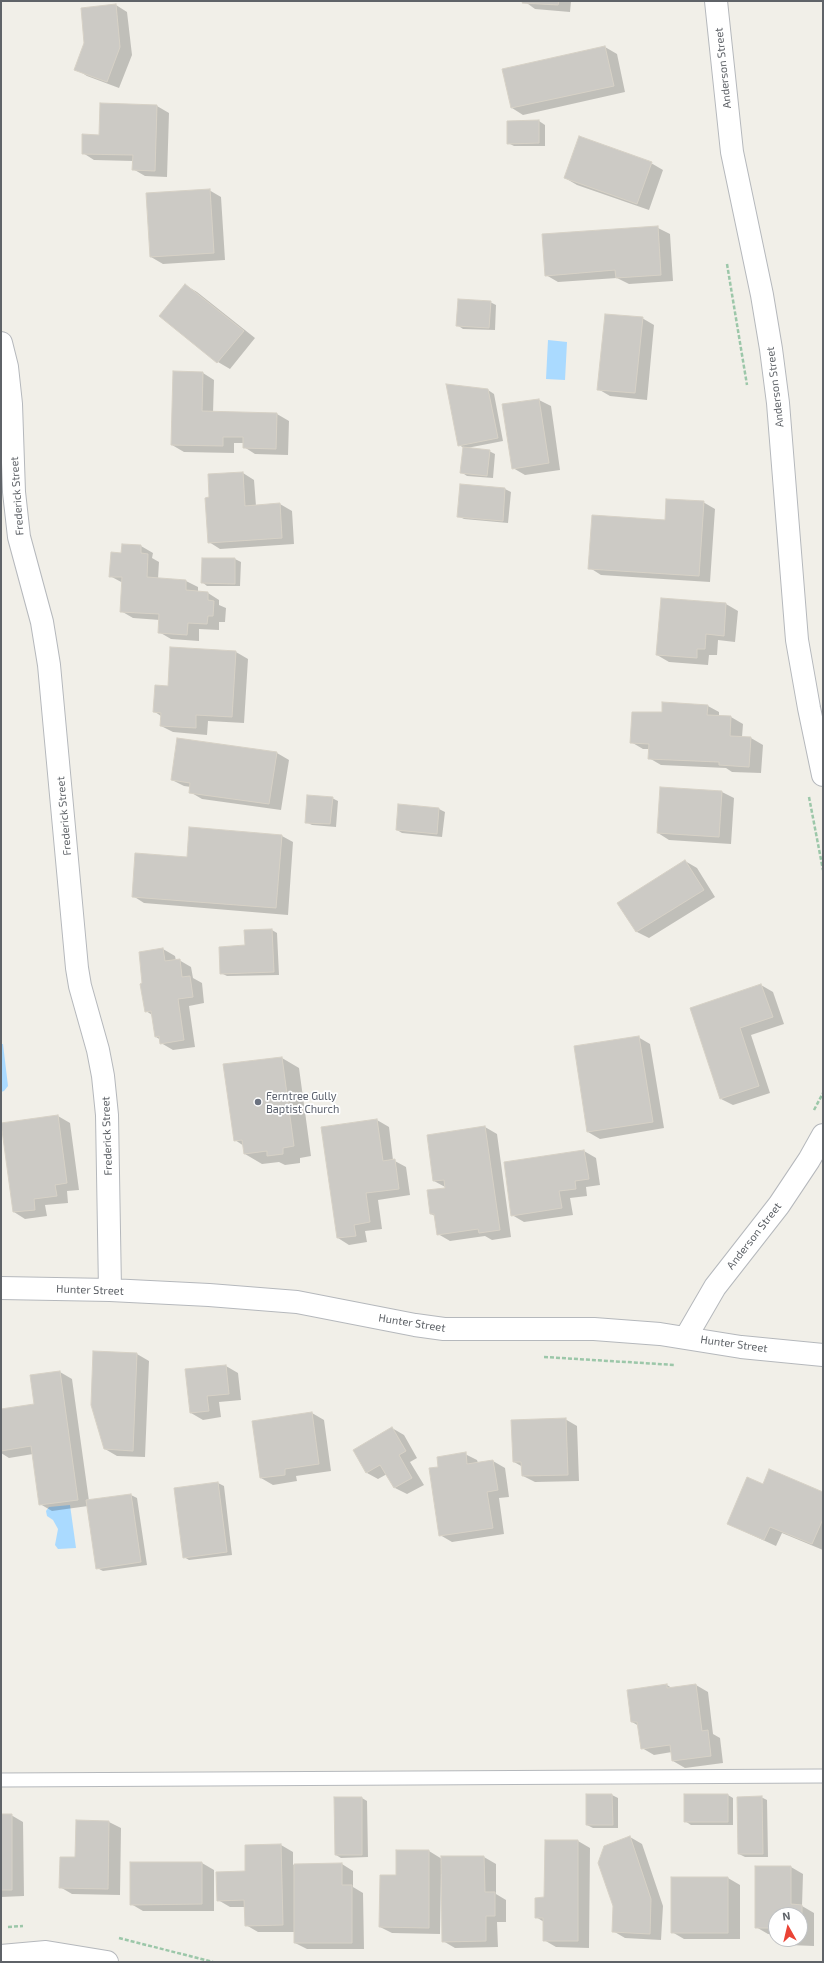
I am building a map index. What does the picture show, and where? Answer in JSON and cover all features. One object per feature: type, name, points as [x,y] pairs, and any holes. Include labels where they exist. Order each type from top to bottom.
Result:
[{"type":"street","name":"Anderson Street","points":[[716,1],[732,152],[762,295],[778,403],[797,640],[823,775]]},
{"type":"street","name":"Frederick Street","points":[[1,343],[7,367],[11,404],[14,492],[18,532],[42,622],[50,673],[77,968],[80,986],[98,1050],[103,1076],[107,1115],[110,1290]]},
{"type":"street","name":"Anderson Street","points":[[686,1337],[715,1287],[779,1205],[809,1160],[823,1135]]},
{"type":"street","name":"Hunter Street","points":[[1,1288],[110,1290],[303,1302],[414,1325],[444,1329],[588,1328],[686,1337],[741,1347],[823,1355]]},
{"type":"street","points":[[1,1956],[46,1952],[107,1962]]},
{"type":"lane","points":[[1,1780],[823,1776]]},
{"type":"water","points":[[548,340],[567,342],[565,380],[546,379]]},
{"type":"water","points":[[1,1044],[3,1044],[8,1086],[1,1092]]},
{"type":"water","points":[[70,1505],[76,1548],[58,1549],[55,1545],[58,1529],[53,1520],[47,1516],[46,1511],[49,1507]]},
{"type":"building","points":[[523,1],[559,1],[558,5],[522,3]]},
{"type":"building","points":[[116,4],[120,47],[107,82],[74,70],[84,43],[81,8]]},
{"type":"building","points":[[605,46],[614,86],[511,108],[502,69]]},
{"type":"building","points":[[100,103],[157,105],[155,171],[132,170],[133,155],[82,154],[82,134],[99,135]]},
{"type":"building","points":[[539,120],[539,143],[507,144],[507,121]]},
{"type":"building","points":[[579,136],[652,162],[637,204],[564,178]]},
{"type":"building","points":[[210,189],[214,253],[150,257],[146,193]]},
{"type":"building","points":[[658,226],[661,275],[616,278],[615,270],[545,276],[542,234]]},
{"type":"building","points":[[185,284],[244,331],[217,363],[159,316]]},
{"type":"building","points":[[458,299],[491,301],[489,328],[456,326]]},
{"type":"building","points":[[605,314],[643,317],[635,393],[597,390]]},
{"type":"building","points":[[173,371],[203,372],[202,411],[277,413],[276,449],[243,448],[243,437],[223,437],[223,446],[171,445]]},
{"type":"building","points":[[446,384],[488,389],[498,438],[458,446]]},
{"type":"building","points":[[539,399],[549,463],[512,469],[502,404]]},
{"type":"building","points":[[463,447],[490,450],[487,476],[460,473]]},
{"type":"building","points":[[243,472],[245,506],[280,503],[282,538],[208,543],[205,498],[209,497],[208,474]]},
{"type":"building","points":[[460,484],[505,488],[503,521],[457,517]]},
{"type":"building","points":[[666,499],[704,501],[699,576],[588,569],[592,515],[665,520]]},
{"type":"building","points":[[122,544],[141,545],[141,553],[148,554],[147,577],[186,580],[186,590],[208,592],[208,600],[214,601],[213,616],[208,616],[207,624],[188,623],[187,635],[158,633],[159,614],[120,612],[122,577],[109,577],[111,552],[121,553]]},
{"type":"building","points":[[202,558],[235,558],[235,584],[201,583]]},
{"type":"building","points":[[661,598],[726,603],[724,636],[706,634],[705,649],[697,649],[697,658],[656,655]]},
{"type":"building","points":[[170,647],[236,651],[232,717],[196,715],[196,728],[160,726],[161,713],[153,712],[155,685],[168,686]]},
{"type":"building","points":[[662,702],[708,705],[707,715],[731,716],[730,736],[751,737],[749,767],[719,765],[719,762],[648,759],[649,744],[630,743],[632,712],[662,712]]},
{"type":"building","points":[[177,738],[277,752],[269,804],[189,793],[190,783],[171,780]]},
{"type":"building","points":[[660,787],[722,791],[719,837],[657,833]]},
{"type":"building","points":[[307,795],[333,797],[330,824],[305,823]]},
{"type":"building","points":[[398,804],[439,808],[437,834],[396,830]]},
{"type":"building","points":[[189,827],[282,835],[276,908],[132,897],[135,853],[187,857]]},
{"type":"building","points":[[685,860],[704,890],[636,932],[617,903]]},
{"type":"building","points":[[272,929],[274,972],[220,974],[219,947],[245,945],[244,930]]},
{"type":"building","points":[[163,948],[165,961],[180,959],[182,977],[190,976],[193,997],[178,999],[184,1040],[160,1044],[159,1036],[155,1037],[151,1011],[145,1012],[140,984],[142,983],[139,952]]},
{"type":"building","points":[[761,984],[773,1017],[740,1028],[759,1086],[720,1099],[690,1008]]},
{"type":"building","points":[[639,1036],[653,1122],[587,1132],[574,1046]]},
{"type":"building","name":"Ferntree Gully Baptist Church","points":[[282,1057],[294,1146],[283,1148],[283,1154],[267,1156],[267,1151],[244,1154],[242,1140],[234,1141],[223,1064]]},
{"type":"building","points":[[58,1115],[67,1183],[55,1185],[57,1196],[34,1199],[35,1210],[13,1212],[1,1123]]},
{"type":"building","points":[[377,1119],[383,1161],[395,1159],[399,1189],[366,1193],[370,1222],[354,1225],[356,1236],[337,1238],[321,1127]]},
{"type":"building","points":[[485,1126],[500,1230],[479,1233],[478,1229],[437,1235],[434,1214],[430,1214],[427,1190],[445,1188],[444,1180],[433,1181],[427,1135]]},
{"type":"building","points":[[584,1150],[589,1179],[575,1181],[576,1189],[559,1191],[562,1208],[511,1216],[504,1162]]},
{"type":"building","points":[[93,1351],[137,1353],[133,1451],[104,1449],[91,1405]]},
{"type":"building","points":[[226,1365],[229,1394],[207,1396],[209,1411],[190,1413],[185,1369]]},
{"type":"building","points":[[60,1371],[78,1500],[39,1505],[31,1446],[1,1451],[1,1409],[34,1404],[30,1375]]},
{"type":"building","points":[[312,1412],[319,1464],[285,1469],[285,1475],[260,1478],[252,1421]]},
{"type":"building","points":[[566,1418],[568,1475],[522,1476],[521,1462],[513,1462],[511,1420]]},
{"type":"building","points":[[392,1427],[406,1451],[399,1455],[412,1478],[394,1488],[380,1465],[366,1473],[353,1450]]},
{"type":"building","points":[[466,1452],[467,1464],[493,1460],[498,1490],[487,1492],[493,1528],[439,1536],[429,1468],[438,1467],[437,1457]]},
{"type":"building","points":[[769,1469],[823,1492],[823,1519],[812,1544],[770,1527],[764,1540],[727,1524],[747,1477],[763,1484]]},
{"type":"building","points":[[218,1482],[227,1552],[183,1558],[174,1488]]},
{"type":"building","points":[[131,1494],[141,1562],[96,1569],[86,1500]]},
{"type":"building","points":[[667,1684],[667,1688],[696,1684],[702,1731],[708,1730],[711,1756],[672,1761],[670,1745],[641,1749],[637,1722],[631,1722],[627,1690]]},
{"type":"building","points":[[586,1794],[612,1794],[613,1825],[586,1825]]},
{"type":"building","points":[[684,1794],[728,1794],[728,1822],[684,1822]]},
{"type":"building","points":[[762,1796],[763,1854],[738,1854],[737,1797]]},
{"type":"building","points":[[334,1797],[362,1797],[362,1855],[335,1855]]},
{"type":"building","points":[[1,1814],[12,1814],[12,1890],[1,1890]]},
{"type":"building","points":[[76,1820],[109,1821],[108,1889],[59,1888],[60,1857],[75,1857]]},
{"type":"building","points":[[630,1836],[651,1899],[650,1934],[612,1932],[613,1906],[598,1863],[604,1846]]},
{"type":"building","points":[[545,1840],[578,1840],[578,1941],[543,1941],[543,1918],[535,1918],[535,1898],[544,1897]]},
{"type":"building","points":[[281,1844],[283,1925],[245,1926],[244,1900],[217,1901],[216,1872],[245,1871],[245,1845]]},
{"type":"building","points":[[396,1850],[429,1850],[429,1928],[379,1927],[380,1875],[396,1875]]},
{"type":"building","points":[[441,1856],[484,1856],[485,1892],[495,1892],[495,1916],[486,1916],[486,1941],[442,1942]]},
{"type":"building","points":[[130,1862],[202,1862],[202,1904],[130,1905]]},
{"type":"building","points":[[342,1863],[342,1885],[352,1885],[352,1943],[294,1943],[294,1864]]},
{"type":"building","points":[[755,1866],[791,1866],[791,1904],[802,1905],[802,1907],[768,1907],[768,1928],[755,1928]]},
{"type":"building","points":[[671,1877],[728,1877],[728,1933],[671,1933]]},
{"type":"place","name":"Ferntree Gully Baptist Church","points":[[258,1102]]}]
